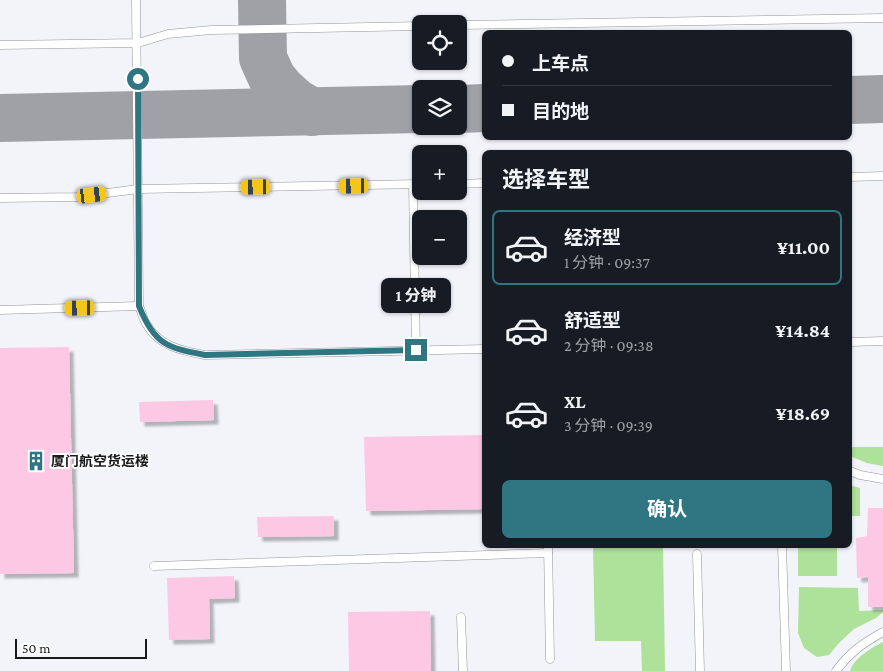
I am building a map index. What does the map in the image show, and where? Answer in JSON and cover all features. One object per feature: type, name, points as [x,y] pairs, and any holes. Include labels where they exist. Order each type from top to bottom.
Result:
[{"type":"lane","points":[[136,0],[138,43],[139,306],[147,325],[162,342],[182,351],[205,355],[482,349]]},
{"type":"lane","points":[[467,25],[883,18]]},
{"type":"lane","points":[[0,45],[138,43],[168,34],[211,30],[412,26]]},
{"type":"lane","points":[[852,177],[883,176]]},
{"type":"lane","points":[[467,184],[482,183]]},
{"type":"lane","points":[[0,198],[77,197],[138,189],[412,185]]},
{"type":"lane","points":[[416,350],[417,200]]},
{"type":"lane","points":[[0,310],[139,306]]},
{"type":"lane","points":[[852,342],[883,341]]},
{"type":"lane","points":[[852,472],[883,479]]},
{"type":"lane","points":[[782,548],[786,671]]},
{"type":"lane","points":[[154,566],[548,549],[550,660]]},
{"type":"lane","points":[[697,554],[700,671]]},
{"type":"lane","points":[[461,617],[462,671]]},
{"type":"lane","points":[[836,671],[847,656],[883,632]]},
{"type":"green space","points":[[883,447],[883,466],[867,463],[852,457],[852,448]]},
{"type":"green space","points":[[852,486],[860,488],[860,516],[852,516]]},
{"type":"green space","points":[[593,548],[663,548],[665,671],[642,671],[641,641],[595,641]]},
{"type":"green space","points":[[798,548],[837,548],[837,576],[798,576]]},
{"type":"green space","points":[[799,587],[858,588],[859,611],[883,610],[883,612],[876,618],[854,629],[829,655],[817,657],[804,648],[798,633]]},
{"type":"green space","points":[[883,642],[883,671],[850,671],[859,658]]},
{"type":"building","name":"厦门航空货运楼","points":[[69,347],[74,573],[0,574],[0,348]]},
{"type":"building","points":[[213,400],[214,420],[140,422],[139,402]]},
{"type":"building","points":[[482,435],[482,509],[366,511],[364,437]]},
{"type":"building","points":[[868,508],[883,508],[883,607],[868,607],[868,577],[857,578],[856,538],[867,536]]},
{"type":"building","points":[[334,516],[334,536],[258,537],[257,517]]},
{"type":"building","points":[[234,576],[235,598],[209,599],[210,639],[169,640],[167,578]]},
{"type":"building","points":[[430,611],[431,671],[349,671],[348,612]]},
{"type":"taxiway","points":[[262,0],[263,58],[272,78],[282,90],[295,102],[312,112]]},
{"type":"taxiway","points":[[852,100],[883,99]]},
{"type":"taxiway","points":[[467,109],[482,108]]},
{"type":"taxiway","points":[[0,118],[412,109]]},
{"type":"place","name":"厦门航空货运楼","points":[[36,461]]},
{"type":"route","points":[[138,79],[139,306],[147,325],[162,342],[182,351],[205,355],[416,350]]}]
